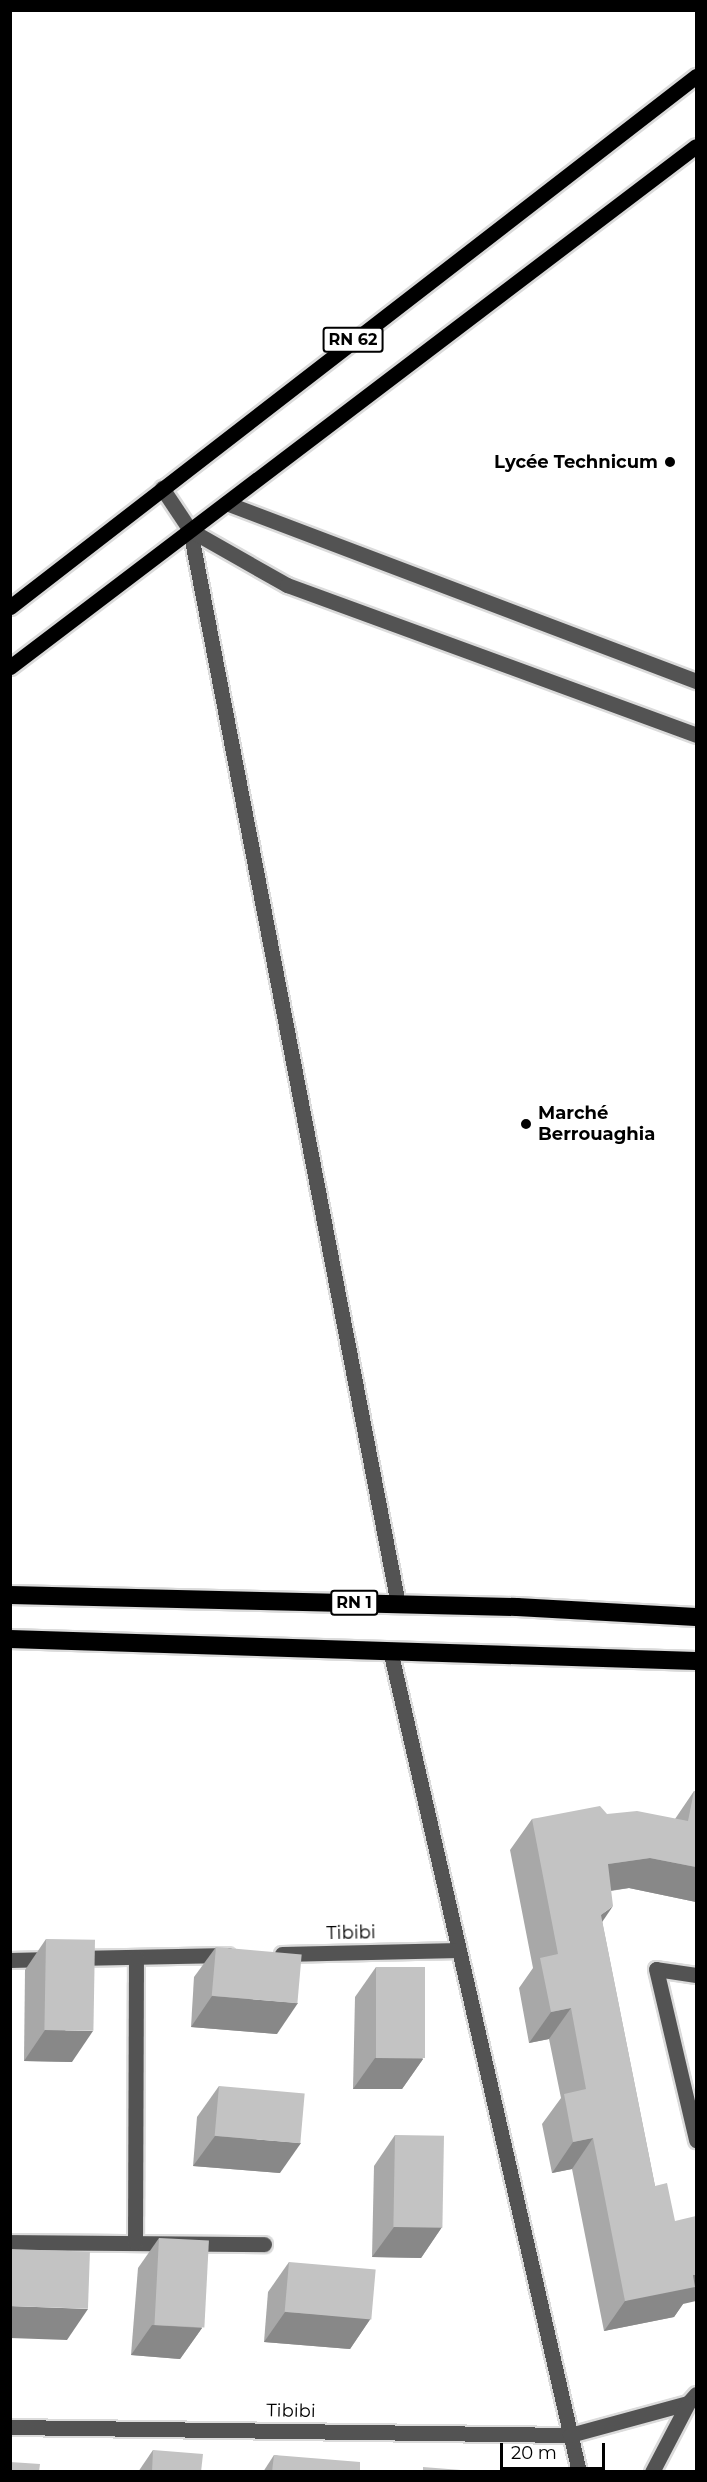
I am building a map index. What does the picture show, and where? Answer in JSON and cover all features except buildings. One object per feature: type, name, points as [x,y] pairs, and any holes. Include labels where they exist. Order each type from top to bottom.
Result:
[{"type":"highway","name":"RN 1","points":[[10,1595],[398,1604],[696,1617]]},
{"type":"highway","points":[[10,1639],[696,1661]]},
{"type":"main road","name":"RN 62","points":[[10,607],[696,75]]},
{"type":"main road","name":"RN 62","points":[[10,667],[696,146]]},
{"type":"street","points":[[162,488],[189,530],[398,1604]]},
{"type":"street","points":[[226,503],[696,681]]},
{"type":"street","points":[[189,530],[287,585],[696,735]]},
{"type":"street","points":[[390,1650],[579,2472]]},
{"type":"street","name":"Tibibi","points":[[268,1954],[459,1950]]},
{"type":"street","points":[[10,1960],[244,1955]]},
{"type":"street","points":[[135,2242],[136,1957]]},
{"type":"street","points":[[696,1975],[656,1969],[696,2140]]},
{"type":"street","points":[[10,2242],[264,2244]]},
{"type":"street","points":[[652,2472],[692,2398]]},
{"type":"street","name":"Tibibi","points":[[10,2427],[570,2435],[692,2398]]},
{"type":"place","name":"Lycée Technicum","points":[[670,462]]},
{"type":"place","name":"Marché Berrouaghia","points":[[526,1124]]}]
